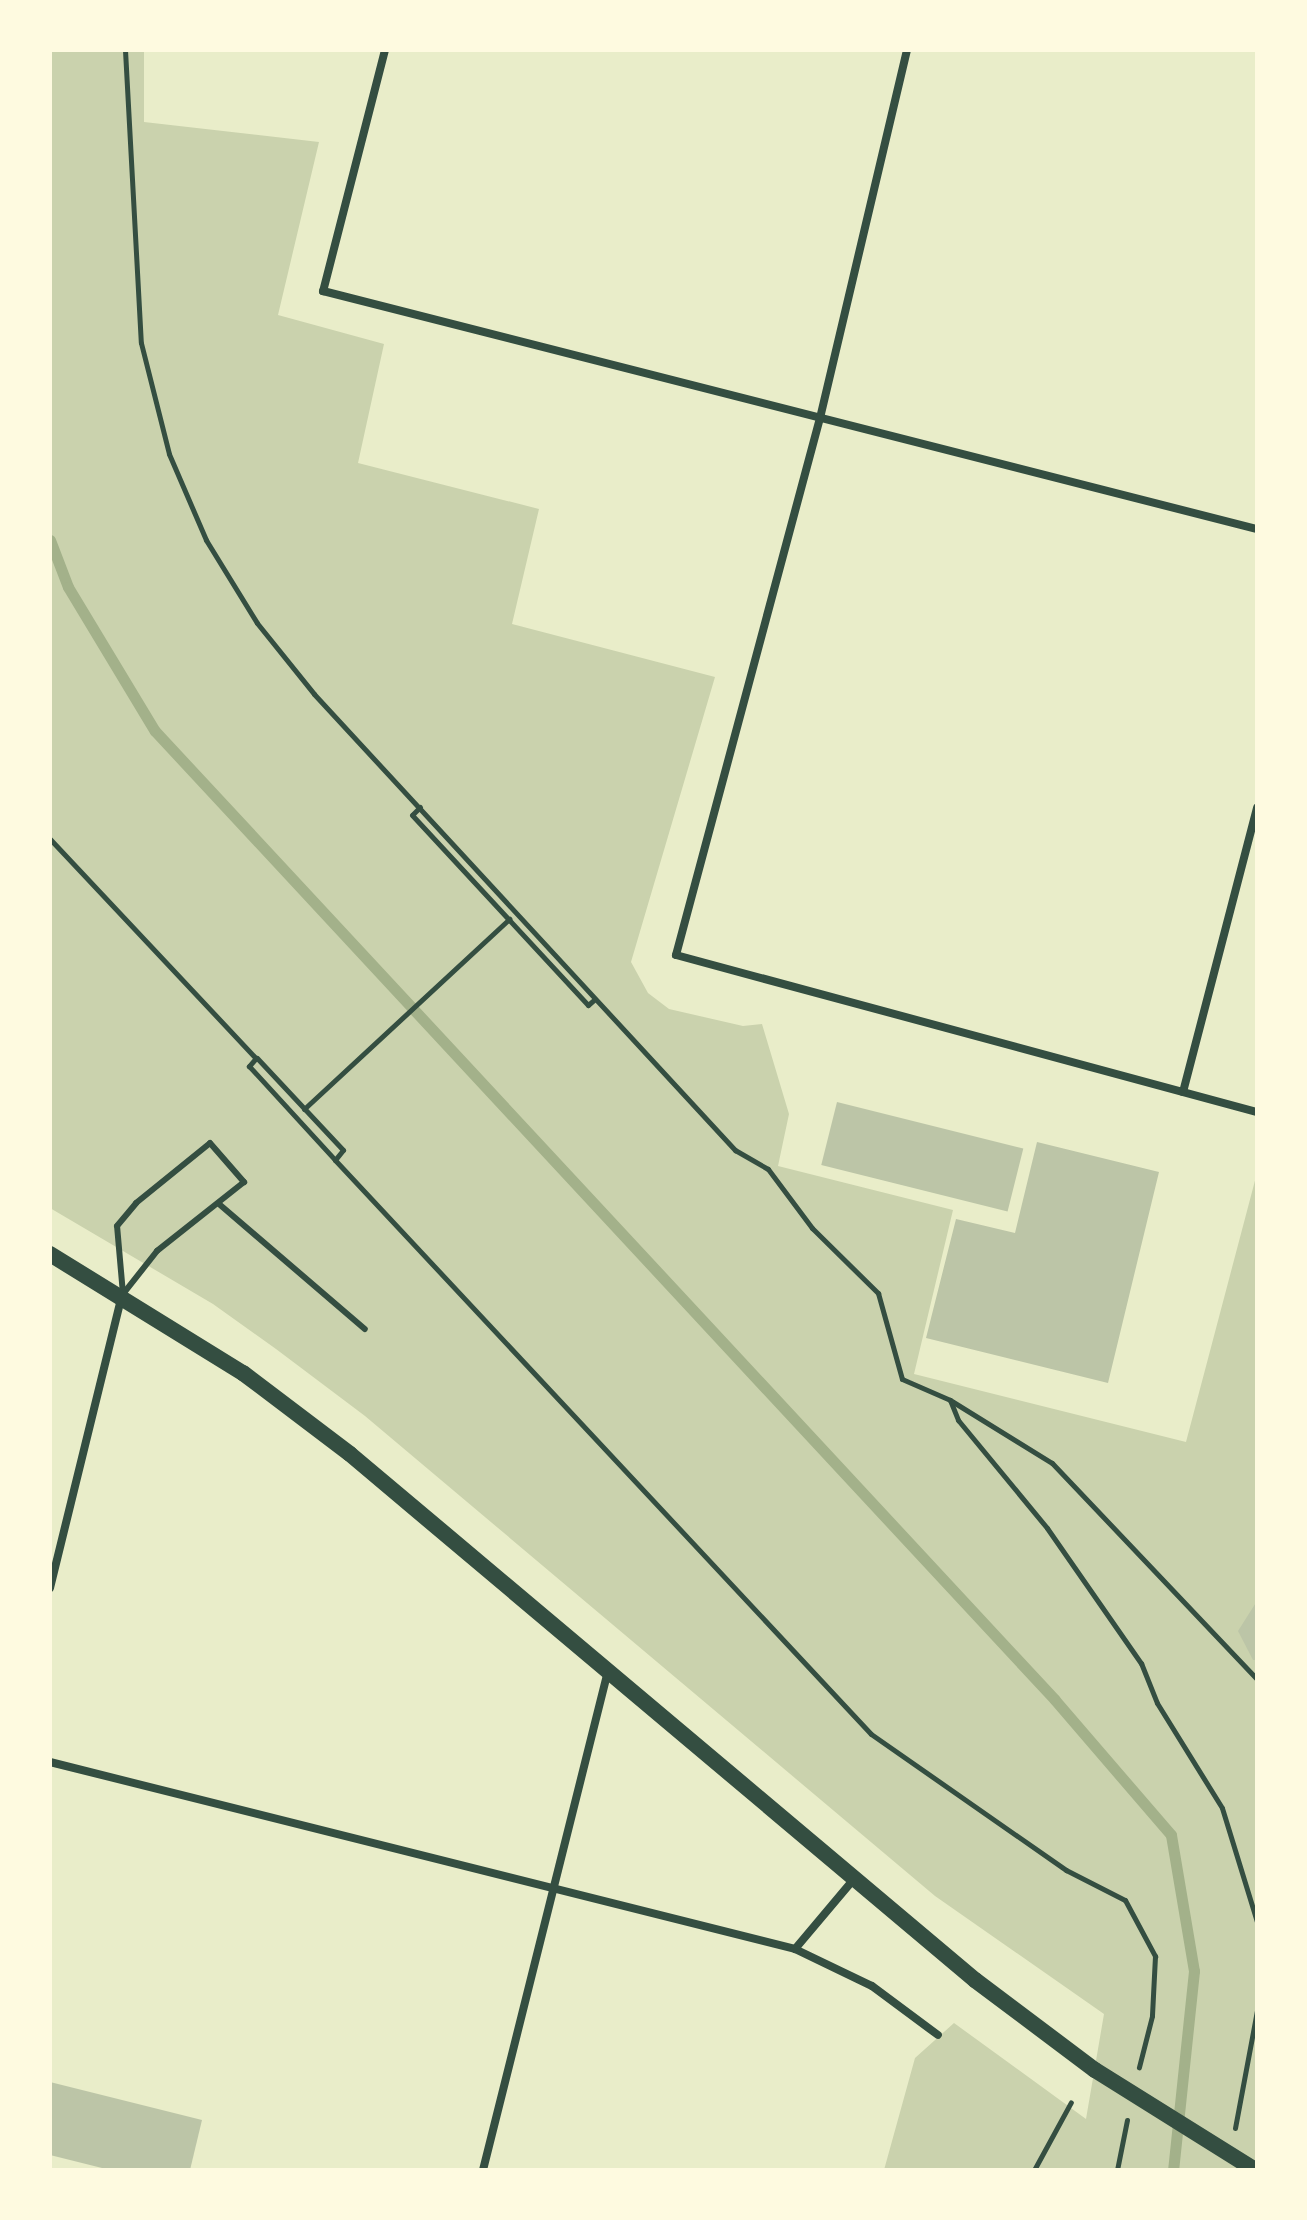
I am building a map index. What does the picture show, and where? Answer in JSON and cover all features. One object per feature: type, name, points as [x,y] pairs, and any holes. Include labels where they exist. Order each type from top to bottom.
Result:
[{"type":"main road","points":[[50,1254],[123,1294],[243,1373],[350,1454],[854,1879],[1095,2070],[1255,2170]]},
{"type":"street","points":[[385,50],[323,291],[1257,529]]},
{"type":"street","points":[[907,50],[820,418],[676,955],[1257,1112]]},
{"type":"street","points":[[1183,1092],[1257,807]]},
{"type":"street","points":[[50,1588],[123,1294]]},
{"type":"street","points":[[483,2170],[609,1670]]},
{"type":"street","points":[[50,1762],[795,1949],[872,1986],[938,2035]]},
{"type":"street","points":[[795,1949],[854,1879]]},
{"type":"lane","points":[[210,1143],[244,1182],[157,1251],[123,1294],[117,1226],[136,1203],[210,1143]]},
{"type":"lane","points":[[219,1204],[365,1329]]},
{"type":"path","points":[[125,50],[141,343],[169,454],[206,540],[257,623],[314,694],[595,999],[735,1150],[768,1169],[812,1228],[878,1293],[902,1379],[950,1400],[1052,1463],[1257,1679]]},
{"type":"path","points":[[420,807],[412,815],[588,1005],[595,999]]},
{"type":"path","points":[[50,839],[343,1150],[335,1160]]},
{"type":"path","points":[[304,1109],[509,919]]},
{"type":"path","points":[[256,1058],[249,1066],[871,1734],[1066,1870],[1125,1900],[1155,1956],[1152,2016],[1135,2083]]},
{"type":"path","points":[[950,1400],[958,1420],[1047,1528],[1141,1663],[1157,1703],[1222,1808],[1257,1922]]},
{"type":"path","points":[[1233,2140],[1257,2011]]},
{"type":"path","points":[[1034,2170],[1071,2102]]},
{"type":"path","points":[[1117,2170],[1129,2112]]},
{"type":"green space","points":[[50,50],[144,50],[144,122],[319,142],[278,315],[384,344],[358,463],[539,509],[512,624],[715,677],[631,962],[648,993],[669,1009],[743,1026],[762,1024],[789,1114],[778,1166],[953,1210],[914,1374],[1186,1442],[1257,1173],[1257,2170],[884,2170],[915,2058],[954,2023],[1086,2119],[1104,2014],[935,1896],[365,1416],[213,1304],[50,1208]]},
{"type":"building","points":[[837,1102],[1023,1148],[1008,1212],[821,1165]]},
{"type":"building","points":[[1037,1142],[1159,1172],[1108,1383],[926,1338],[956,1219],[1015,1233]]},
{"type":"building","points":[[1257,1601],[1257,1660],[1253,1660],[1238,1631]]},
{"type":"building","points":[[50,2082],[202,2120],[190,2170],[110,2170],[50,2155]]},
{"type":"waterway","points":[[50,540],[68,587],[155,731],[1055,1700],[1171,1835],[1194,1971],[1173,2170]]}]
